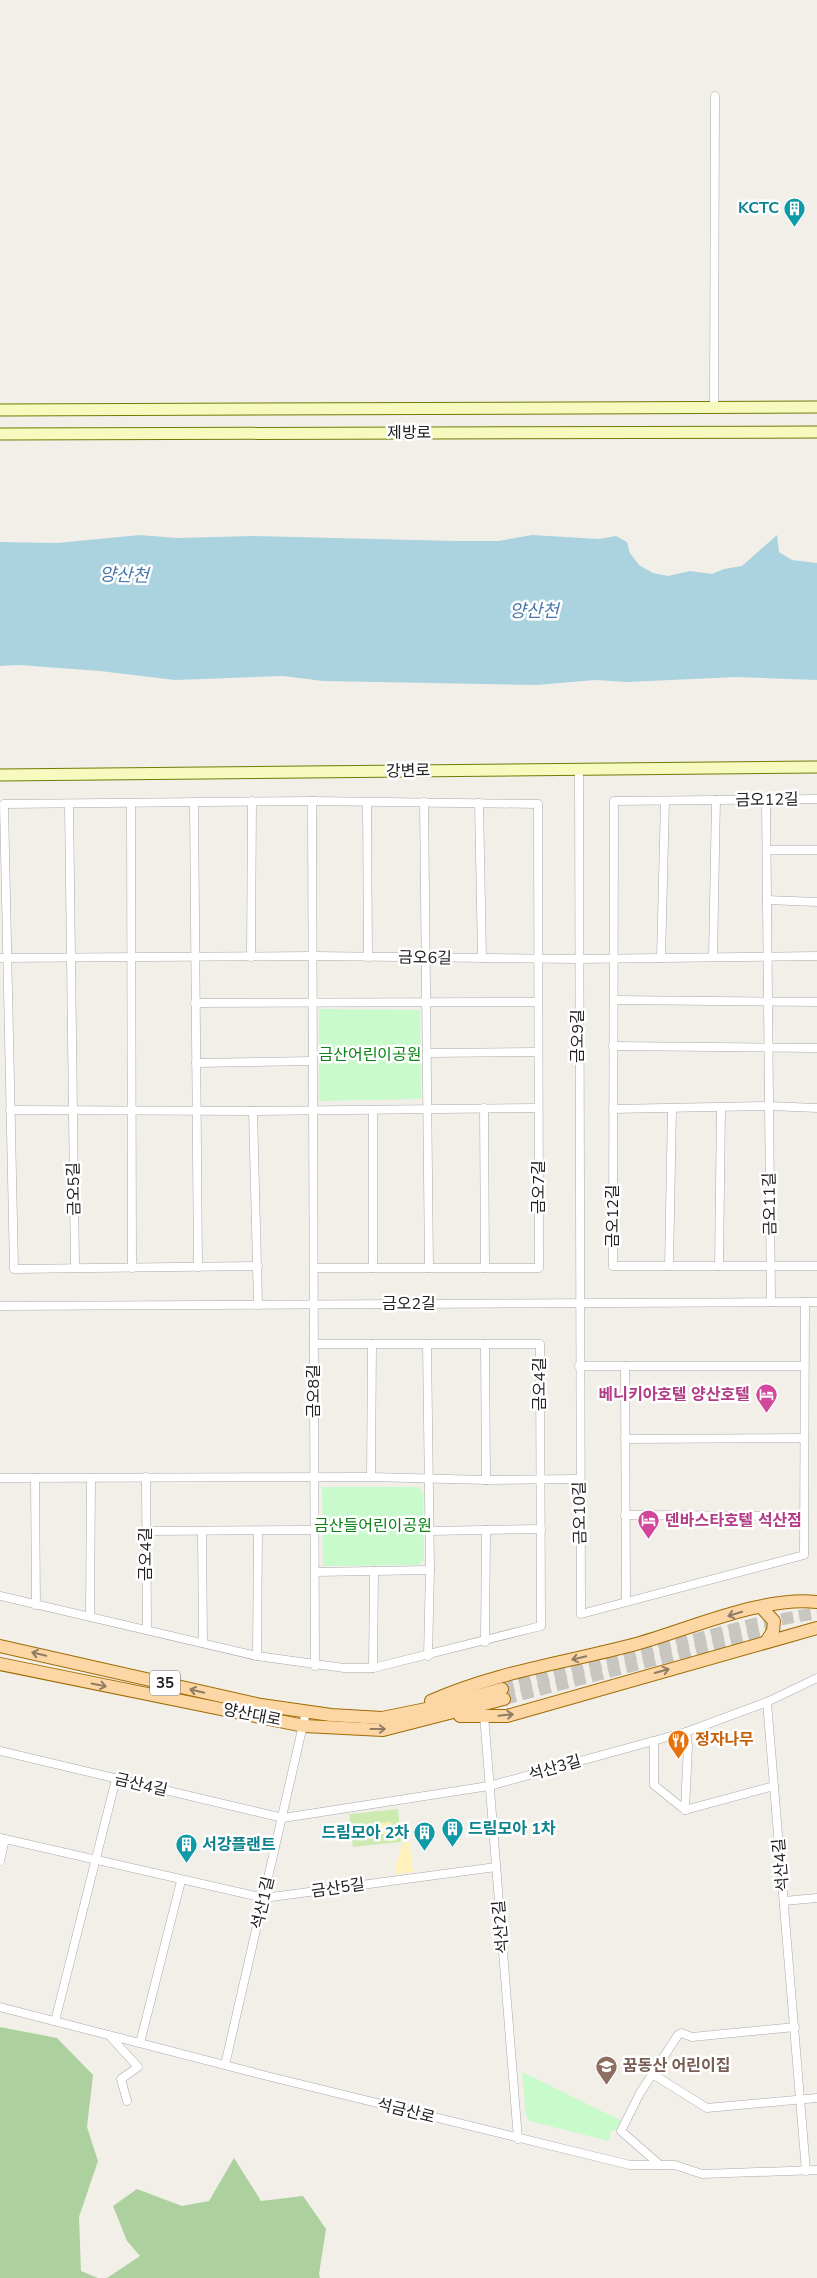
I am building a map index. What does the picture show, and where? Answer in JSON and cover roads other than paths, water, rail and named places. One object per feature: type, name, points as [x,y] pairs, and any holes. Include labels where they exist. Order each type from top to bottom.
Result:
[{"type":"main road","points":[[406,1713],[434,1700],[495,1680],[636,1644],[761,1607],[785,1602],[817,1602]]},
{"type":"main road","points":[[761,1607],[774,1621],[773,1631],[766,1642]]},
{"type":"main road","points":[[440,1717],[507,1716],[817,1628]]},
{"type":"main road","name":"양산대로","points":[[0,1646],[261,1705],[306,1712],[382,1718],[503,1694],[440,1717],[383,1730],[304,1726],[0,1664]]},
{"type":"street","points":[[714,408],[715,96]]},
{"type":"street","points":[[0,410],[817,407]]},
{"type":"street","name":"제방로","points":[[0,434],[817,432]]},
{"type":"street","name":"강변로","points":[[0,775],[817,767]]},
{"type":"street","name":"금오9길","points":[[579,769],[579,1303]]},
{"type":"street","name":"금오12길","points":[[817,799],[614,801],[613,1046],[613,1266],[817,1266]]},
{"type":"street","name":"금오12길","points":[[713,957],[716,800]]},
{"type":"street","name":"금오11길","points":[[766,800],[771,1302]]},
{"type":"street","points":[[250,957],[252,801]]},
{"type":"street","points":[[258,1266],[14,1269],[4,958],[4,804],[312,801],[314,1305]]},
{"type":"street","name":"금오7길","points":[[312,801],[538,804],[539,1268],[314,1268]]},
{"type":"street","points":[[661,958],[665,801]]},
{"type":"street","points":[[194,802],[198,1267]]},
{"type":"street","points":[[367,802],[368,957]]},
{"type":"street","points":[[424,802],[429,1268]]},
{"type":"street","points":[[131,803],[132,1268]]},
{"type":"street","points":[[479,803],[482,958]]},
{"type":"street","name":"금오5길","points":[[69,804],[75,1268]]},
{"type":"street","points":[[766,850],[817,850]]},
{"type":"street","points":[[767,900],[817,902]]},
{"type":"street","points":[[4,958],[313,956]]},
{"type":"street","name":"금오6길","points":[[313,956],[614,959]]},
{"type":"street","points":[[614,959],[817,956]]},
{"type":"street","points":[[614,1000],[817,1002]]},
{"type":"street","points":[[196,1004],[538,1002]]},
{"type":"street","points":[[613,1046],[817,1048]]},
{"type":"street","points":[[426,1053],[538,1052]]},
{"type":"street","points":[[196,1063],[313,1062]]},
{"type":"street","points":[[613,1109],[769,1106],[817,1108]]},
{"type":"street","points":[[719,1266],[721,1107]]},
{"type":"street","points":[[484,1108],[485,1268]]},
{"type":"street","points":[[10,1110],[253,1111],[538,1108]]},
{"type":"street","points":[[669,1266],[672,1108]]},
{"type":"street","points":[[373,1110],[373,1268]]},
{"type":"street","points":[[253,1111],[258,1305]]},
{"type":"street","name":"금오10길","points":[[579,1303],[581,1614],[804,1555],[805,1302]]},
{"type":"street","name":"금오2길","points":[[0,1306],[817,1302]]},
{"type":"street","name":"금오8길","points":[[314,1305],[315,1666]]},
{"type":"street","name":"금오4길","points":[[0,1596],[257,1656],[315,1666],[373,1668],[485,1642],[542,1626],[540,1344],[314,1344]]},
{"type":"street","points":[[371,1477],[372,1344]]},
{"type":"street","points":[[427,1344],[430,1570],[428,1656]]},
{"type":"street","points":[[485,1344],[486,1480]]},
{"type":"street","points":[[579,1366],[804,1366]]},
{"type":"street","points":[[625,1366],[626,1602]]},
{"type":"street","points":[[625,1439],[804,1438]]},
{"type":"street","points":[[0,1478],[371,1477],[486,1480],[580,1479]]},
{"type":"street","points":[[35,1478],[36,1605]]},
{"type":"street","points":[[90,1617],[91,1478]]},
{"type":"street","name":"금오4길","points":[[146,1478],[147,1630]]},
{"type":"street","points":[[625,1515],[804,1516]]},
{"type":"street","points":[[429,1531],[540,1529]]},
{"type":"street","points":[[146,1530],[315,1530]]},
{"type":"street","points":[[202,1530],[203,1643]]},
{"type":"street","points":[[485,1642],[486,1530]]},
{"type":"street","points":[[257,1656],[258,1531]]},
{"type":"street","points":[[315,1572],[430,1570]]},
{"type":"street","points":[[373,1668],[374,1571]]},
{"type":"street","name":"석산3길","points":[[283,1818],[489,1786],[686,1732],[767,1702],[817,1678]]},
{"type":"street","name":"석산4길","points":[[767,1702],[806,2170]]},
{"type":"street","name":"석산1길","points":[[225,2065],[306,1712]]},
{"type":"street","name":"석산2길","points":[[484,1715],[518,2139]]},
{"type":"street","points":[[685,1810],[688,1746],[686,1732]]},
{"type":"street","points":[[654,1740],[654,1785],[685,1810]]},
{"type":"street","name":"금산4길","points":[[0,1751],[283,1818]]},
{"type":"street","points":[[55,2021],[116,1779]]},
{"type":"street","points":[[685,1810],[774,1786]]},
{"type":"street","name":"금산5길","points":[[0,1861],[3,1838],[264,1898],[496,1867]]},
{"type":"street","points":[[140,2043],[181,1880]]},
{"type":"street","points":[[784,1901],[817,1898]]},
{"type":"street","name":"석금산로","points":[[0,2006],[518,2139],[630,2165],[675,2165],[702,2174],[817,2170]]},
{"type":"street","points":[[660,2165],[621,2131],[640,2093],[681,2033],[692,2037],[795,2027]]},
{"type":"street","points":[[109,2035],[138,2067],[121,2079],[127,2101]]},
{"type":"street","points":[[654,2075],[706,2108],[817,2098]]},
{"type":"water","name":"양산천","points":[[140,535],[176,538],[253,536],[456,541],[498,541],[532,535],[599,539],[616,536],[627,542],[630,553],[639,565],[653,573],[668,576],[690,571],[712,574],[724,569],[742,566],[777,535],[779,552],[792,560],[817,563],[817,680],[736,677],[627,682],[595,680],[536,685],[323,681],[283,676],[175,680],[100,671],[19,665],[0,666],[0,542],[57,543]]},
{"type":"tunnel","points":[[502,1689],[754,1624],[817,1613]]},
{"type":"tunnel","points":[[504,1699],[782,1627]]},
{"type":"place","name":"KCTC","points":[[795,227]]},
{"type":"place","name":"베니키아호텔 양산호텔","points":[[766,1414]]},
{"type":"place","name":"덴바스타호텔 석산점","points":[[649,1540]]},
{"type":"place","name":"정자나무","points":[[679,1759]]},
{"type":"place","name":"드림모아 1차","points":[[452,1848]]},
{"type":"place","name":"드림모아 2차","points":[[425,1852]]},
{"type":"place","name":"서강플랜트","points":[[186,1864]]},
{"type":"place","name":"꿈동산 어린이집","points":[[607,2085]]},
{"type":"park label","name":"금산어린이공원","points":[[370,1055]]},
{"type":"park label","name":"금산들어린이공원","points":[[373,1526]]}]
